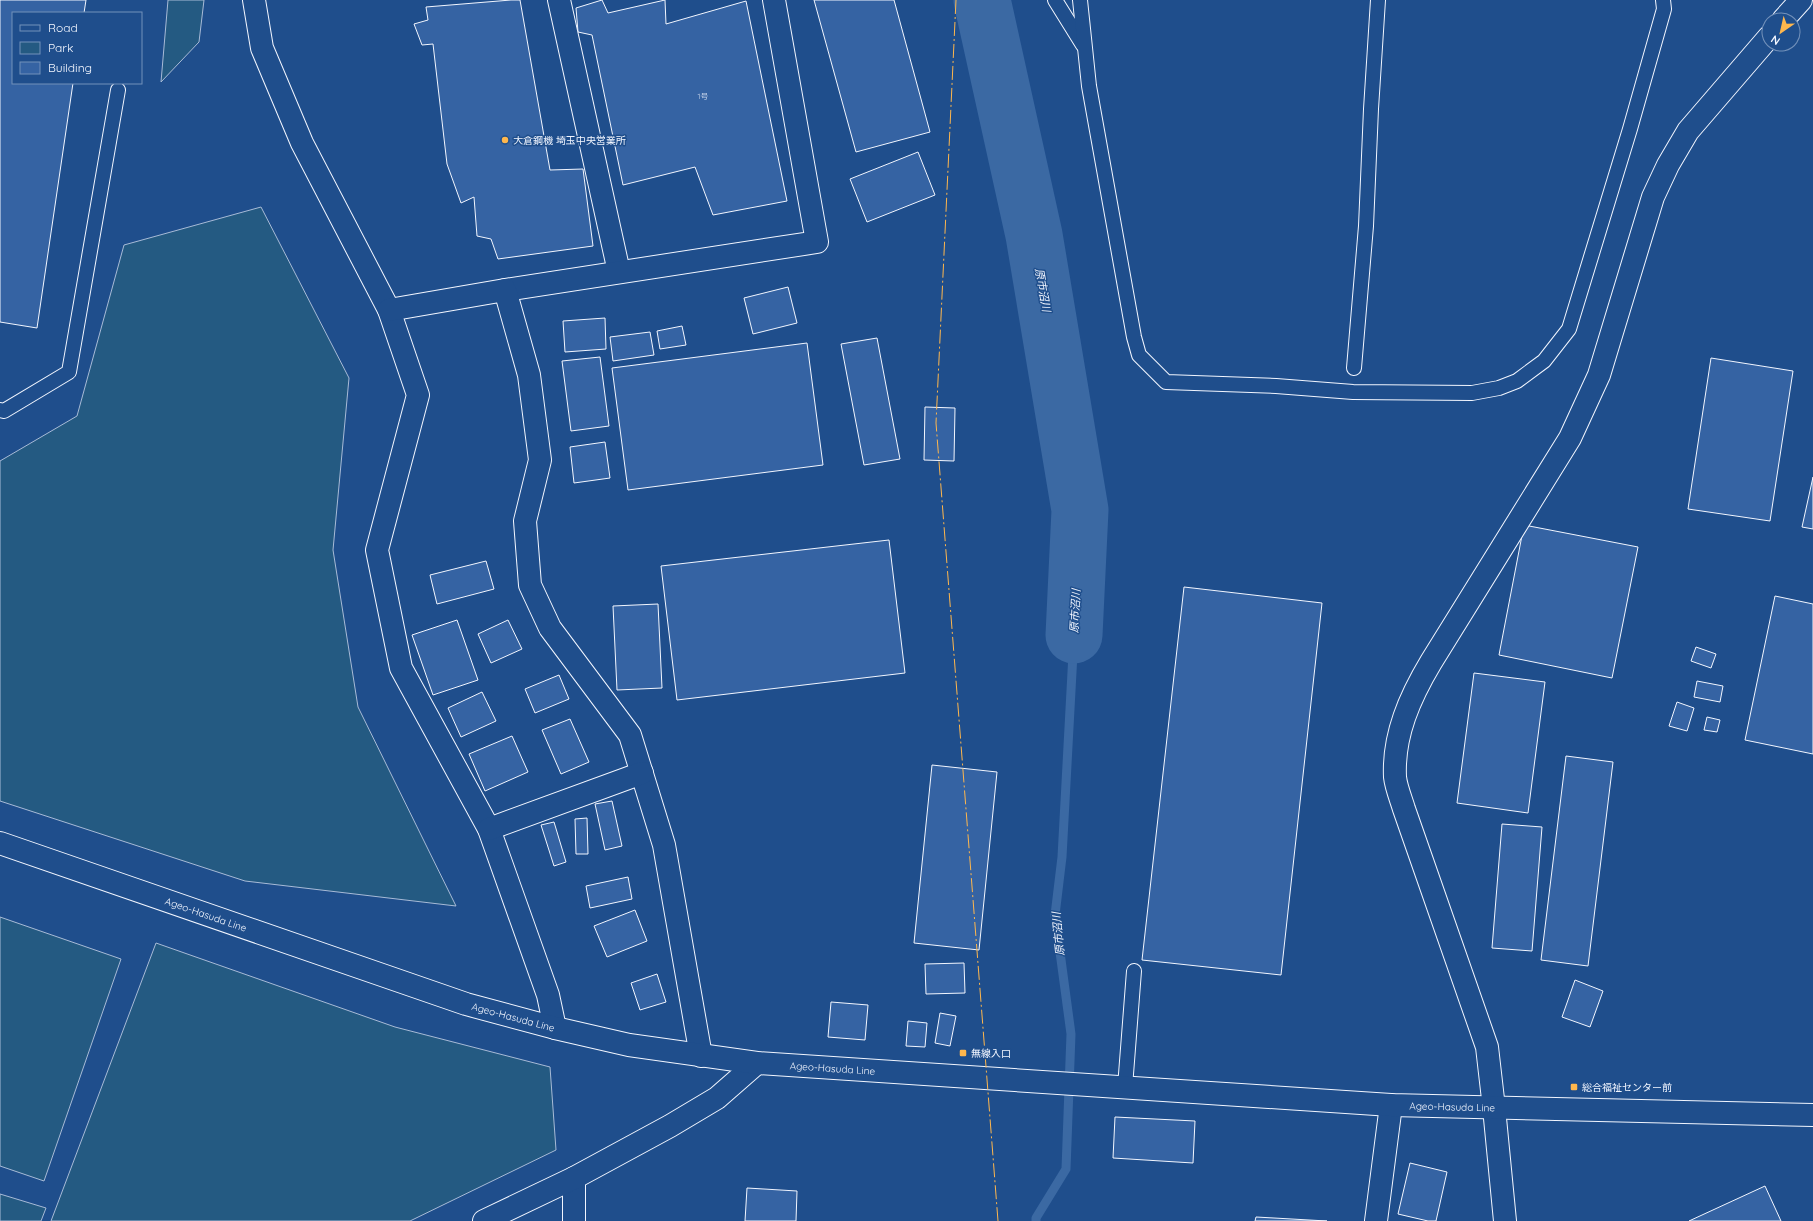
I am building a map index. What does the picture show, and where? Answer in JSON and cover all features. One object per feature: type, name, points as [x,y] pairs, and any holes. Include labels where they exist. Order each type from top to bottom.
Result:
[{"type":"street","points":[[254,0],[262,48],[302,143],[389,310],[418,394],[377,550],[401,668],[489,829],[548,995],[555,1028]]},
{"type":"street","points":[[559,0],[619,272]]},
{"type":"street","points":[[389,310],[505,290],[817,242],[774,0]]},
{"type":"street","points":[[1790,12],[1801,0]]},
{"type":"street","points":[[1505,1221],[1494,1108],[1486,1047],[1404,809],[1395,778],[1396,748],[1403,719],[1414,690],[1570,438],[1599,375],[1653,197],[1668,165],[1688,131],[1761,46]]},
{"type":"street","points":[[505,290],[529,375],[540,460],[525,521],[530,585],[550,628],[630,735],[664,845],[701,1056]]},
{"type":"street","points":[[489,829],[642,773]]},
{"type":"street","name":"Ageo-Hasuda Line","points":[[0,843],[458,1002],[555,1028],[629,1045],[701,1056],[757,1063],[1391,1105],[1813,1116]]},
{"type":"street","points":[[490,1220],[574,1178],[670,1126],[716,1098],[757,1063]]},
{"type":"street","points":[[1376,1221],[1391,1105]]},
{"type":"street","points":[[574,1178],[574,1221]]},
{"type":"lane","points":[[1054,0],[1085,49]]},
{"type":"lane","points":[[1080,0],[1090,94],[1134,337],[1139,356],[1166,382],[1276,386],[1353,392],[1472,393],[1499,388],[1517,381],[1544,361],[1569,329],[1630,129],[1664,9],[1663,0]]},
{"type":"lane","points":[[1354,368],[1366,226],[1370,108],[1378,0]]},
{"type":"lane","points":[[0,410],[4,411],[69,372],[118,90]]},
{"type":"lane","points":[[1125,1087],[1134,971]]},
{"type":"green space","points":[[168,0],[204,0],[199,42],[161,82]]},
{"type":"green space","points":[[261,207],[349,378],[333,550],[358,707],[456,906],[245,881],[0,801],[0,461],[77,416],[124,245]]},
{"type":"green space","points":[[0,917],[121,959],[44,1181],[0,1166]]},
{"type":"green space","points":[[156,943],[395,1027],[550,1067],[556,1150],[410,1221],[51,1221]]},
{"type":"green space","points":[[0,1194],[46,1208],[41,1221],[0,1221]]},
{"type":"building","points":[[0,0],[86,0],[84,12],[12,12],[12,84],[73,84],[37,328],[0,322]]},
{"type":"building","points":[[520,0],[550,170],[583,169],[593,246],[498,259],[491,239],[477,236],[474,197],[461,203],[447,164],[433,44],[422,45],[414,24],[428,20],[426,7]]},
{"type":"building","points":[[602,0],[608,13],[665,0],[666,24],[746,1],[787,201],[713,215],[695,167],[623,185],[592,35],[578,32],[576,8]]},
{"type":"building","points":[[814,0],[894,0],[930,132],[856,152]]},
{"type":"building","points":[[918,152],[935,195],[867,222],[850,179]]},
{"type":"building","points":[[788,287],[797,323],[753,334],[744,298]]},
{"type":"building","points":[[605,318],[606,349],[565,352],[563,321]]},
{"type":"building","points":[[682,326],[686,345],[660,349],[657,331]]},
{"type":"building","points":[[650,332],[654,355],[613,361],[610,337]]},
{"type":"building","points":[[877,338],[900,459],[864,465],[841,344]]},
{"type":"building","points":[[807,343],[823,465],[628,490],[612,368]]},
{"type":"building","points":[[600,357],[609,426],[571,431],[562,361]]},
{"type":"building","points":[[1711,358],[1793,371],[1770,521],[1688,509]]},
{"type":"building","points":[[925,407],[955,408],[954,461],[924,460]]},
{"type":"building","points":[[605,442],[610,478],[574,483],[570,447]]},
{"type":"building","points":[[1813,477],[1813,529],[1802,527]]},
{"type":"building","points":[[1524,525],[1638,547],[1612,678],[1499,655]]},
{"type":"building","points":[[889,540],[905,673],[677,700],[661,566]]},
{"type":"building","points":[[486,561],[494,589],[437,604],[430,575]]},
{"type":"building","points":[[1184,587],[1322,603],[1281,975],[1142,960]]},
{"type":"building","points":[[1775,596],[1813,604],[1813,754],[1745,740]]},
{"type":"building","points":[[658,604],[662,688],[617,690],[613,606]]},
{"type":"building","points":[[457,620],[478,680],[433,695],[412,635]]},
{"type":"building","points":[[508,620],[522,649],[491,663],[478,634]]},
{"type":"building","points":[[1696,647],[1716,654],[1711,668],[1691,661]]},
{"type":"building","points":[[1474,673],[1545,682],[1528,813],[1457,803]]},
{"type":"building","points":[[559,675],[569,699],[535,713],[525,689]]},
{"type":"building","points":[[1697,681],[1723,686],[1720,702],[1694,697]]},
{"type":"building","points":[[482,692],[496,721],[461,737],[448,708]]},
{"type":"building","points":[[1677,702],[1694,708],[1687,731],[1669,726]]},
{"type":"building","points":[[1707,717],[1720,720],[1717,732],[1704,730]]},
{"type":"building","points":[[570,719],[589,762],[561,774],[542,730]]},
{"type":"building","points":[[512,736],[528,772],[485,791],[469,754]]},
{"type":"building","points":[[1566,756],[1613,762],[1588,966],[1541,960]]},
{"type":"building","points":[[932,765],[997,772],[979,950],[914,943]]},
{"type":"building","points":[[612,801],[622,846],[605,850],[595,804]]},
{"type":"building","points":[[587,818],[588,854],[576,854],[575,819]]},
{"type":"building","points":[[554,822],[566,862],[554,866],[541,825]]},
{"type":"building","points":[[1502,824],[1542,827],[1532,951],[1492,948]]},
{"type":"building","points":[[628,877],[632,899],[590,908],[586,886]]},
{"type":"building","points":[[635,910],[647,941],[607,957],[594,926]]},
{"type":"building","points":[[964,963],[965,993],[926,994],[925,964]]},
{"type":"building","points":[[657,974],[666,1002],[640,1010],[631,983]]},
{"type":"building","points":[[1575,980],[1603,991],[1590,1027],[1562,1017]]},
{"type":"building","points":[[831,1002],[868,1005],[865,1040],[828,1037]]},
{"type":"building","points":[[940,1013],[956,1016],[950,1046],[935,1043]]},
{"type":"building","points":[[908,1021],[927,1023],[925,1047],[906,1046]]},
{"type":"building","points":[[1115,1117],[1195,1121],[1193,1163],[1113,1158]]},
{"type":"building","points":[[1410,1163],[1447,1172],[1436,1221],[1428,1221],[1398,1214]]},
{"type":"building","points":[[1765,1186],[1781,1221],[1689,1221]]},
{"type":"building","points":[[747,1188],[797,1191],[796,1221],[745,1221]]},
{"type":"building","points":[[1256,1217],[1327,1221],[1255,1221]]},
{"type":"waterway","name":"原市沼川","points":[[982,0],[1034,235],[1080,510],[1074,635]]},
{"type":"waterway","name":"原市沼川","points":[[1036,1221],[1036,1218],[1066,1169],[1071,1034],[1055,915],[1062,857],[1074,635]]},
{"type":"power","points":[[956,0],[936,423],[998,1221]]},
{"type":"place","name":"大倉鋼機 埼玉中央営業所","points":[[505,140]]},
{"type":"place","name":"無線入口","points":[[963,1053]]},
{"type":"place","name":"総合福祉センター前","points":[[1574,1087]]}]
